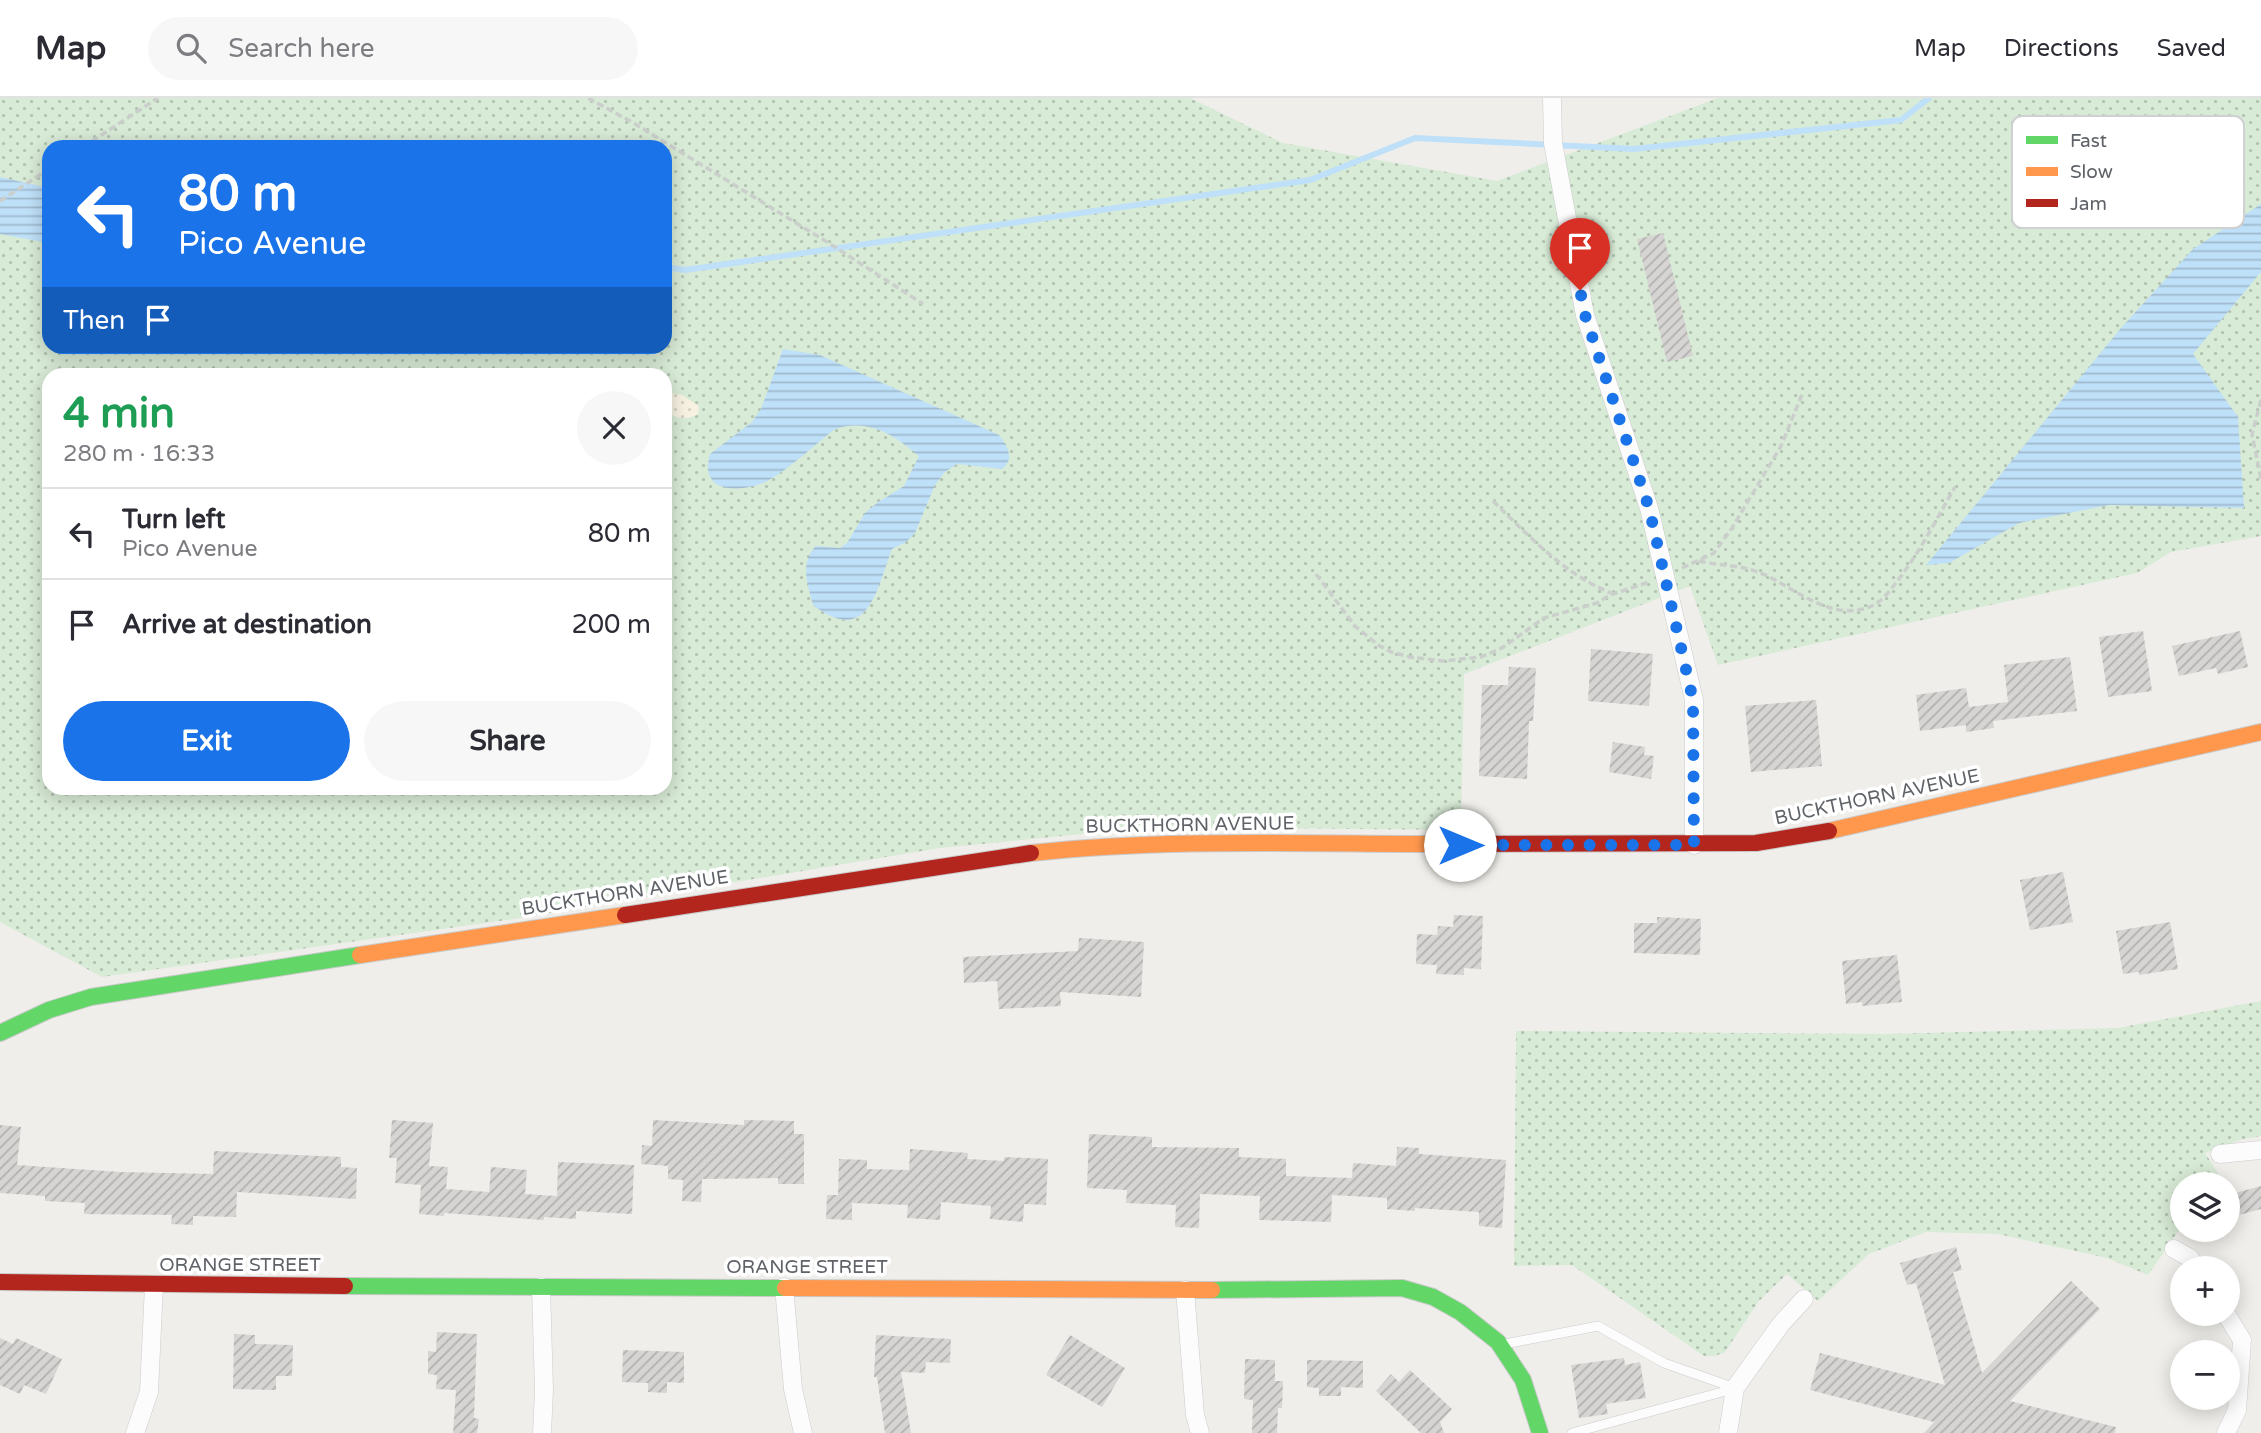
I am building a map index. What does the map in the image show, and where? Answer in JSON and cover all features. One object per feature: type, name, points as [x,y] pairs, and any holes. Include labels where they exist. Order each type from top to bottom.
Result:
[{"type":"street","points":[[1552,98],[1553,144],[1585,315],[1649,508],[1693,700],[1694,845]]},
{"type":"street","name":"BUCKTHORN AVENUE","points":[[0,1033],[49,1010],[91,997],[136,989],[1030,853],[1160,843],[1756,843],[1857,826],[2261,732]]},
{"type":"street","points":[[2220,1154],[2261,1150]]},
{"type":"street","points":[[2174,1249],[2186,1256]]},
{"type":"street","name":"ORANGE STREET","points":[[0,1282],[1185,1290],[1402,1288],[1433,1297],[1460,1312],[1500,1345],[1523,1380],[1540,1433]]},
{"type":"street","points":[[135,1433],[149,1392],[154,1285]]},
{"type":"street","points":[[541,1287],[544,1390],[542,1433]]},
{"type":"street","points":[[784,1287],[793,1389],[803,1433]]},
{"type":"street","points":[[1185,1290],[1195,1415],[1200,1433]]},
{"type":"street","points":[[1728,1433],[1735,1388],[1781,1324],[1804,1299]]},
{"type":"street","points":[[2226,1433],[2237,1410],[2242,1340],[2233,1326]]},
{"type":"lane","points":[[1500,1345],[1598,1326],[1664,1363],[1735,1388]]},
{"type":"lane","points":[[1572,1433],[1735,1388]]},
{"type":"path","points":[[94,140],[159,98]]},
{"type":"path","points":[[588,98],[661,140]]},
{"type":"path","points":[[672,147],[923,304]]},
{"type":"path","points":[[0,201],[42,174]]},
{"type":"path","points":[[1316,575],[1355,625],[1378,645],[1391,652],[1443,661],[1481,657],[1518,639],[1544,618],[1597,603],[1613,594],[1665,576],[1714,554],[1746,507],[1781,446],[1803,392]]},
{"type":"path","points":[[2261,400],[2252,433],[2261,479]]},
{"type":"path","points":[[1697,561],[1751,569],[1826,607],[1844,612],[1863,609],[1881,601],[1898,580],[1918,553],[1955,487]]},
{"type":"path","points":[[1493,501],[1572,573],[1613,594]]},
{"type":"green space","points":[[0,98],[1190,98],[1283,143],[1497,181],[1718,98],[2261,98],[2261,536],[2171,552],[2137,573],[1718,665],[1690,586],[1464,674],[1461,830],[1155,827],[940,848],[520,918],[102,977],[0,922]]},
{"type":"green space","points":[[2261,1001],[2261,1136],[2243,1139],[2205,1153],[2217,1172],[2170,1172],[2171,1242],[2148,1275],[2107,1258],[1998,1234],[1926,1232],[1869,1254],[1818,1301],[1787,1274],[1759,1301],[1725,1352],[1704,1356],[1572,1265],[1514,1266],[1516,1031],[1885,1034],[2118,1028]]},
{"type":"sand","points":[[672,393],[682,395],[699,406],[698,414],[690,417],[673,415]]},
{"type":"water","points":[[0,177],[42,186],[42,242],[0,234]]},
{"type":"water","points":[[2261,204],[2261,272],[2193,354],[2238,417],[2244,508],[2109,505],[2019,523],[1949,563],[1926,565],[2121,328],[2193,249],[2225,228],[2244,228],[2244,215]]},
{"type":"water","points":[[783,349],[820,355],[999,435],[1009,453],[1008,461],[1002,469],[957,464],[945,472],[935,485],[915,533],[906,542],[892,549],[874,596],[858,617],[846,620],[832,616],[813,605],[806,574],[808,560],[816,546],[840,548],[847,543],[865,513],[904,486],[919,456],[880,430],[847,426],[835,429],[786,469],[753,486],[725,487],[711,479],[708,470],[710,454],[752,422],[761,409]]},
{"type":"building","points":[[1663,233],[1693,356],[1667,362],[1637,239]]},
{"type":"building","points":[[2143,631],[2152,691],[2108,697],[2099,637]]},
{"type":"building","points":[[2240,631],[2248,667],[2218,674],[2216,668],[2179,676],[2172,646]]},
{"type":"building","points":[[1591,649],[1653,654],[1649,706],[1588,701]]},
{"type":"building","points":[[2070,657],[2077,711],[1993,721],[1994,728],[1966,732],[1966,725],[1920,731],[1916,695],[1966,688],[1969,707],[2008,702],[2004,665]]},
{"type":"building","points":[[1509,667],[1536,668],[1533,721],[1529,721],[1527,779],[1479,776],[1482,685],[1508,685]]},
{"type":"building","points":[[1816,700],[1822,766],[1751,772],[1745,706]]},
{"type":"building","points":[[1613,742],[1645,747],[1644,755],[1654,756],[1651,779],[1609,772]]},
{"type":"building","points":[[2063,872],[2073,922],[2030,930],[2020,880]]},
{"type":"building","points":[[1454,915],[1483,916],[1481,969],[1464,968],[1464,975],[1436,974],[1437,965],[1416,964],[1417,934],[1437,935],[1438,926],[1453,927]]},
{"type":"building","points":[[1657,917],[1701,919],[1700,955],[1634,953],[1634,923],[1657,923]]},
{"type":"building","points":[[2170,922],[2178,969],[2139,975],[2139,972],[2123,974],[2116,931]]},
{"type":"building","points":[[1079,938],[1144,942],[1141,997],[1060,992],[1061,1006],[999,1009],[997,981],[964,983],[963,957],[1078,951]]},
{"type":"building","points":[[1897,955],[1902,1002],[1862,1006],[1862,1002],[1846,1004],[1842,961]]},
{"type":"building","points":[[392,1120],[433,1123],[429,1166],[448,1167],[446,1189],[489,1192],[491,1167],[527,1170],[525,1194],[557,1196],[558,1162],[634,1165],[632,1214],[576,1211],[576,1219],[544,1217],[544,1220],[444,1213],[444,1216],[419,1214],[421,1185],[395,1183],[397,1158],[389,1158]]},
{"type":"building","points":[[653,1120],[744,1125],[744,1120],[794,1121],[794,1134],[804,1134],[804,1184],[778,1184],[778,1178],[702,1179],[701,1202],[682,1201],[683,1180],[668,1179],[668,1166],[641,1164],[642,1145],[652,1146]]},
{"type":"building","points":[[0,1125],[21,1127],[17,1165],[120,1172],[213,1174],[214,1151],[341,1157],[341,1167],[357,1168],[356,1199],[237,1192],[236,1217],[193,1216],[193,1225],[171,1224],[172,1215],[84,1214],[85,1203],[45,1201],[45,1196],[0,1193]]},
{"type":"building","points":[[1089,1134],[1152,1137],[1152,1147],[1239,1148],[1239,1157],[1286,1159],[1286,1176],[1352,1178],[1353,1163],[1396,1166],[1397,1147],[1419,1148],[1419,1154],[1506,1160],[1502,1228],[1479,1226],[1479,1212],[1387,1209],[1387,1198],[1332,1195],[1331,1222],[1259,1220],[1260,1196],[1200,1194],[1199,1228],[1175,1227],[1176,1205],[1126,1203],[1127,1190],[1087,1188]]},
{"type":"building","points":[[910,1149],[968,1153],[967,1159],[1048,1159],[1046,1205],[1024,1204],[1023,1222],[990,1219],[991,1206],[941,1202],[940,1220],[907,1218],[908,1205],[852,1203],[852,1220],[826,1219],[827,1195],[838,1195],[839,1159],[867,1160],[867,1169],[909,1170]]},
{"type":"building","points":[[2261,1186],[2261,1209],[2240,1215],[2240,1192]]},
{"type":"building","points":[[1956,1247],[1962,1270],[1953,1272],[1982,1373],[2071,1281],[2100,1309],[2010,1401],[2116,1427],[2115,1433],[1924,1433],[1934,1422],[1810,1390],[1820,1353],[1945,1385],[1916,1283],[1907,1285],[1900,1263]]},
{"type":"building","points":[[437,1332],[477,1334],[474,1418],[479,1419],[477,1433],[453,1433],[456,1390],[436,1389],[437,1375],[428,1374],[428,1351],[436,1352]]},
{"type":"building","points":[[234,1334],[255,1335],[255,1344],[293,1345],[292,1376],[276,1376],[276,1390],[233,1389]]},
{"type":"building","points":[[876,1335],[951,1339],[950,1363],[926,1362],[925,1373],[901,1372],[911,1433],[885,1433],[877,1377],[874,1377]]},
{"type":"building","points":[[1070,1335],[1125,1368],[1102,1407],[1046,1375]]},
{"type":"building","points":[[0,1338],[13,1344],[16,1338],[62,1359],[46,1394],[24,1385],[20,1394],[0,1385]]},
{"type":"building","points":[[623,1350],[684,1352],[684,1383],[667,1382],[667,1393],[648,1392],[648,1383],[622,1382]]},
{"type":"building","points":[[1624,1358],[1625,1365],[1640,1362],[1646,1398],[1606,1404],[1608,1414],[1579,1418],[1571,1365]]},
{"type":"building","points":[[1245,1359],[1275,1360],[1275,1381],[1283,1381],[1282,1408],[1278,1408],[1277,1433],[1252,1433],[1253,1400],[1244,1399]]},
{"type":"building","points":[[1307,1360],[1363,1361],[1363,1388],[1341,1387],[1341,1396],[1319,1396],[1319,1388],[1307,1387]]},
{"type":"building","points":[[1410,1370],[1452,1409],[1440,1422],[1444,1433],[1421,1433],[1376,1391],[1391,1374],[1399,1382]]},
{"type":"waterway","points":[[672,268],[685,270],[1310,180],[1415,138],[1634,149],[1901,120],[1929,98]]},
{"type":"traffic: fast","points":[[0,1033],[49,1010],[91,997],[360,955]]},
{"type":"traffic: fast","points":[[345,1286],[785,1288]]},
{"type":"traffic: fast","points":[[1212,1290],[1402,1288],[1433,1297],[1460,1312],[1498,1342],[1523,1380],[1540,1433]]},
{"type":"traffic: slow","points":[[1829,831],[2261,732]]},
{"type":"traffic: slow","points":[[1031,853],[1135,845],[1447,844]]},
{"type":"traffic: slow","points":[[360,955],[625,915]]},
{"type":"traffic: slow","points":[[785,1288],[1212,1290]]},
{"type":"traffic: jam","points":[[1447,844],[1756,843],[1829,831]]},
{"type":"traffic: jam","points":[[625,915],[1031,853]]},
{"type":"traffic: jam","points":[[0,1282],[345,1286]]},
{"type":"route","points":[[1460,845],[1694,845],[1693,700],[1649,508],[1585,315],[1580,290]]}]
